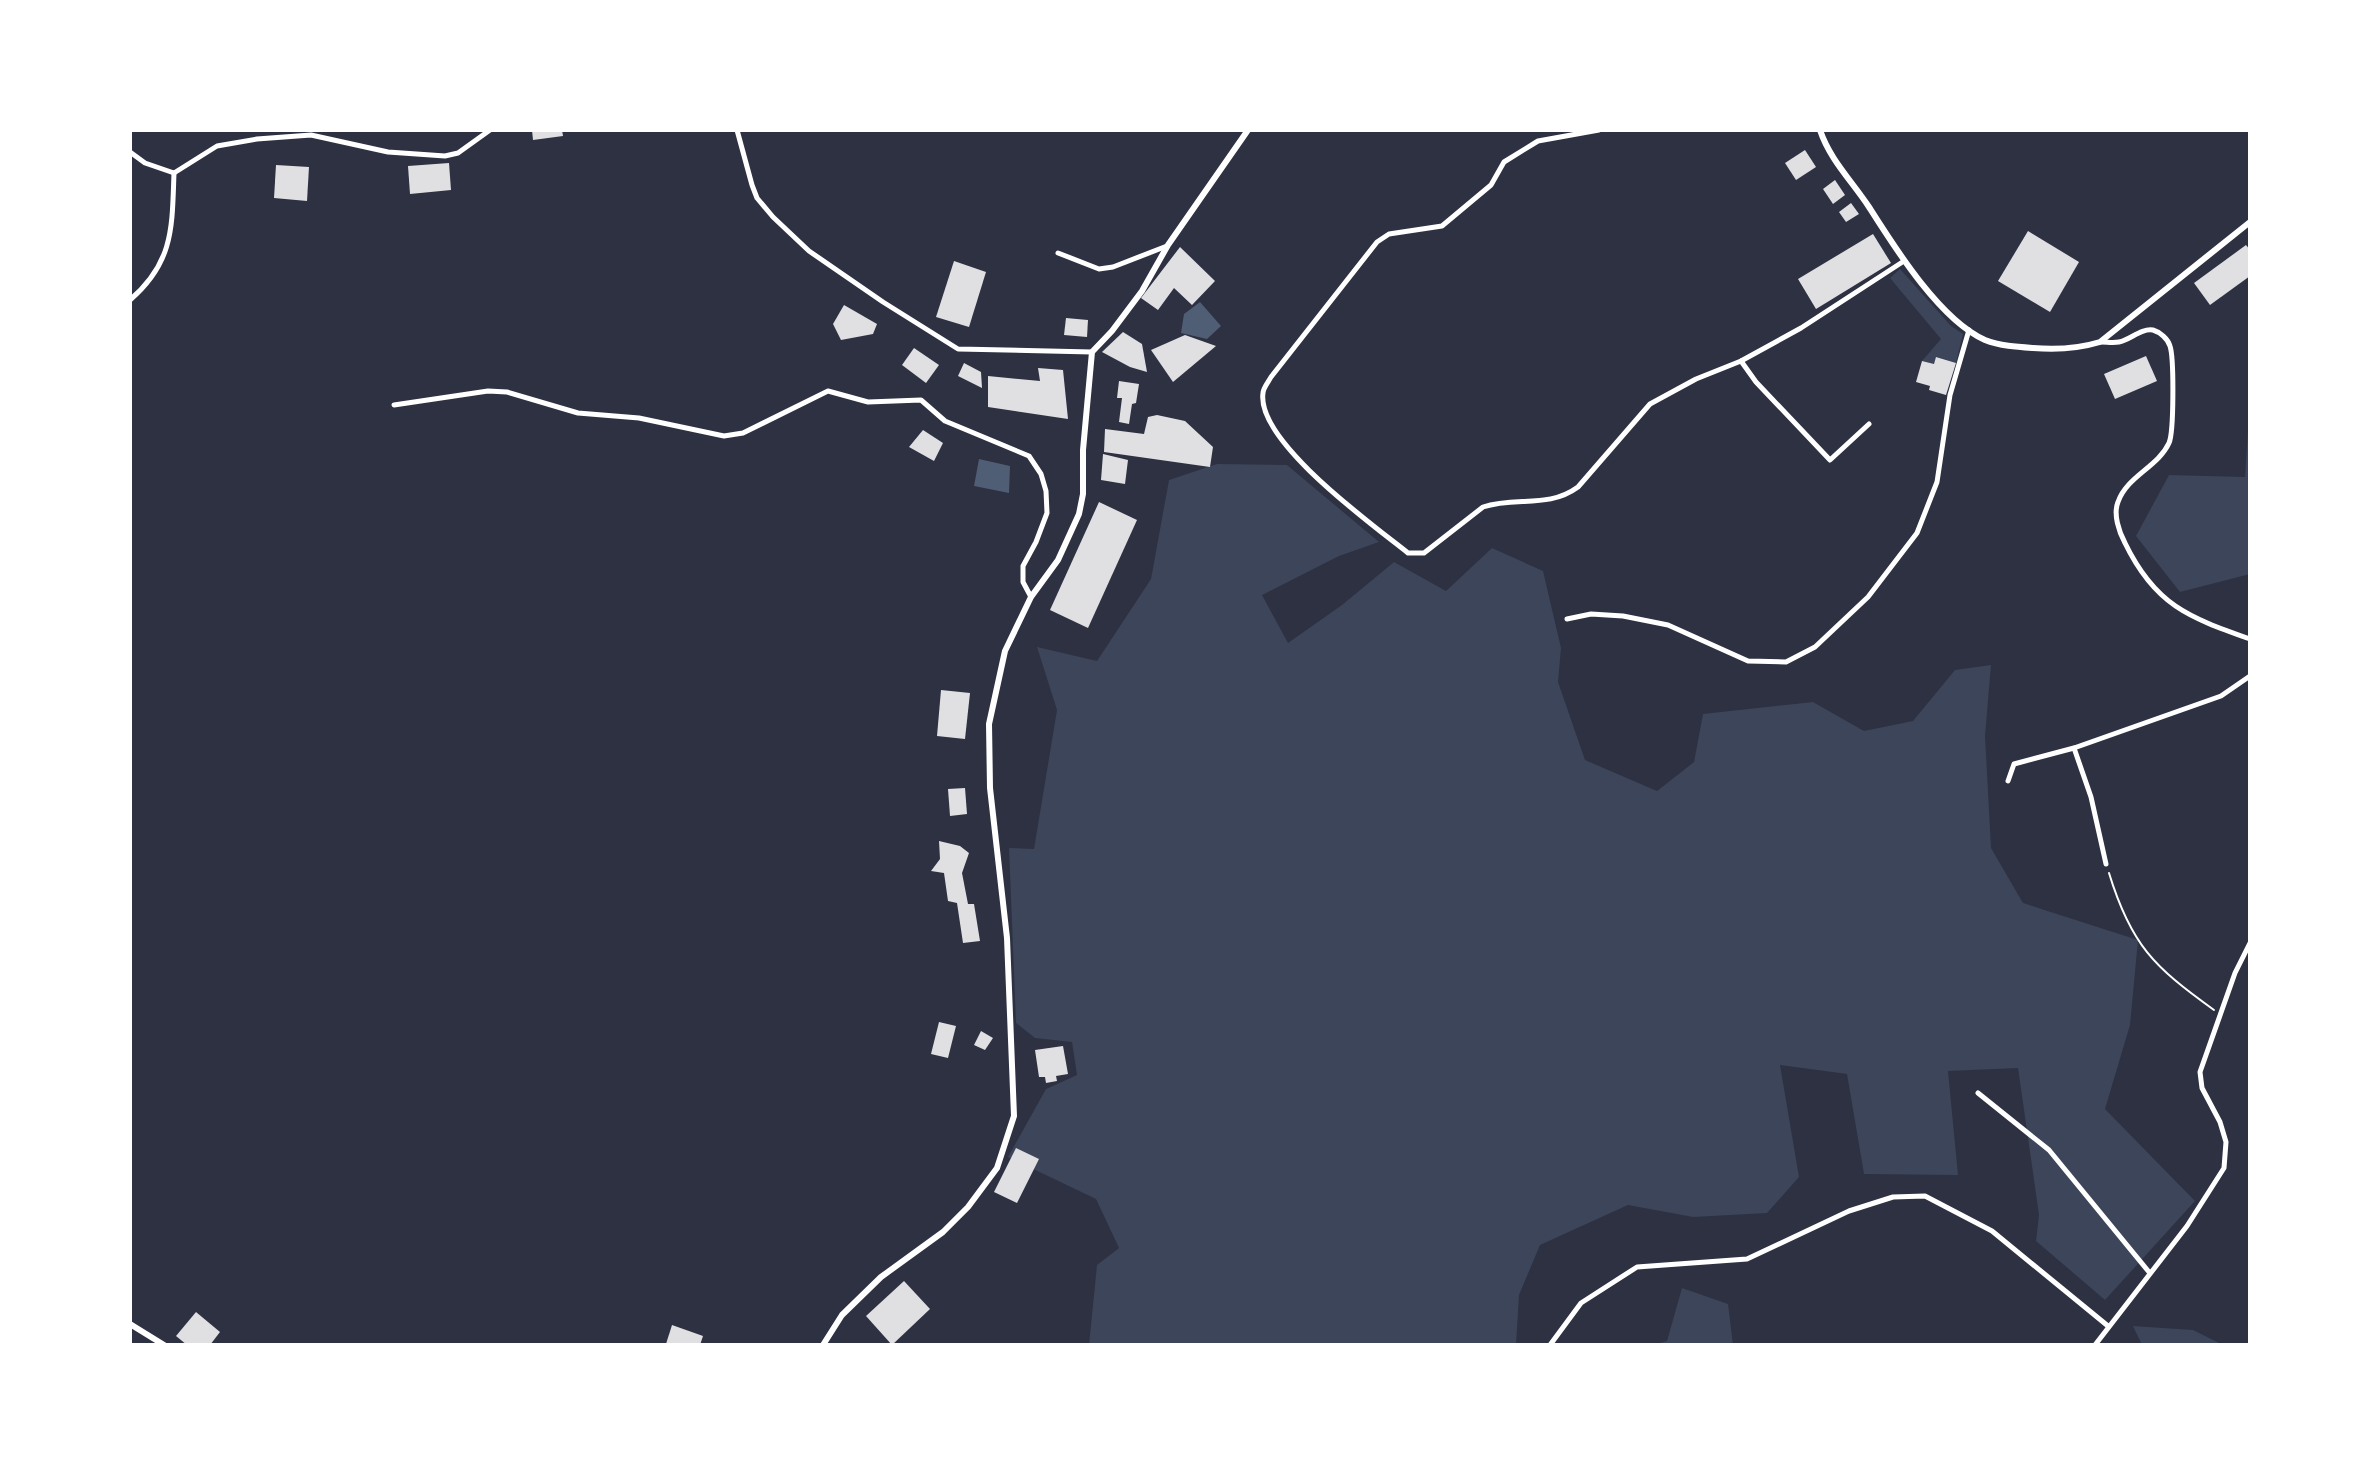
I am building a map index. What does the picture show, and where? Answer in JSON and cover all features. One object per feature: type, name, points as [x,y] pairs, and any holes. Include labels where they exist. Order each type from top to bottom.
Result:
[{"type":"street","points":[[132,155],[159,170],[174,173],[217,146],[311,135],[388,152],[445,156],[458,153],[490,130]]},
{"type":"street","points":[[737,130],[757,198],[773,217],[809,251],[921,326],[958,349],[1092,352]]},
{"type":"street","points":[[823,1345],[842,1315],[881,1277],[943,1232],[968,1207],[997,1168],[1014,1116],[1007,938],[990,788],[989,724],[1005,651],[1031,597],[1058,560],[1079,514],[1092,352],[1142,291],[1168,245],[1248,130]]},
{"type":"street","points":[[1599,130],[1538,141],[1504,162],[1491,185],[1442,226],[1389,234],[1377,242],[1262,392],[1265,407],[1278,435],[1297,461],[1408,553],[1424,553],[1483,507],[1555,500],[1568,494],[1578,487],[1650,404],[1696,379],[1741,361],[1801,328],[1904,261]]},
{"type":"street","points":[[1820,130],[1840,169],[1861,194],[1904,261],[1938,301],[1985,340],[2024,348],[2067,349],[2100,342],[2121,342],[2145,330],[2162,335],[2170,345],[2172,424],[2169,443],[2162,454],[2127,485],[2117,503],[2121,535],[2148,583],[2182,612],[2198,621],[2250,639]]},
{"type":"street","points":[[130,300],[155,276],[172,231],[174,173]]},
{"type":"street","points":[[2100,342],[2250,222]]},
{"type":"street","points":[[1058,253],[1099,269],[1113,267],[1168,245]]},
{"type":"street","points":[[1567,619],[1591,614],[1623,616],[1668,625],[1748,661],[1786,662],[1815,647],[1868,597],[1917,533],[1937,482],[1950,395],[1969,329]]},
{"type":"street","points":[[1741,361],[1756,382],[1830,460],[1869,424]]},
{"type":"street","points":[[394,405],[488,391],[507,392],[578,413],[639,418],[724,436],[743,433],[828,391],[868,402],[921,400],[945,421],[1029,456],[1041,474],[1047,513],[1023,566],[1023,582],[1031,597]]},
{"type":"street","points":[[2008,781],[2014,764],[2074,748],[2221,696],[2250,676]]},
{"type":"street","points":[[2074,748],[2091,797],[2106,864]]},
{"type":"street","points":[[2095,1345],[2187,1226],[2224,1168],[2226,1142],[2220,1122],[2202,1088],[2200,1072],[2235,973],[2250,943]]},
{"type":"street","points":[[1978,1093],[2049,1150],[2149,1272]]},
{"type":"street","points":[[1550,1345],[1581,1303],[1637,1267],[1747,1259],[1849,1211],[1893,1197],[1925,1196],[1992,1231],[2108,1326]]},
{"type":"street","points":[[130,1324],[164,1345]]},
{"type":"path","points":[[2106,864],[2123,916],[2144,951],[2172,980],[2221,1015]]},
{"type":"shaded area","points":[[1900,269],[1951,326],[1963,334],[1956,363],[1937,357],[1934,364],[1922,361],[1941,339],[1890,278]]},
{"type":"shaded area","points":[[1200,302],[1221,326],[1207,339],[1181,333],[1184,314]]},
{"type":"shaded area","points":[[2250,400],[2250,574],[2180,592],[2136,536],[2169,475],[2245,477]]},
{"type":"shaded area","points":[[979,459],[1010,466],[1009,493],[974,486]]},
{"type":"shaded area","points":[[1217,464],[1287,465],[1379,542],[1339,556],[1262,595],[1288,643],[1342,605],[1394,562],[1446,591],[1492,548],[1543,571],[1561,648],[1558,682],[1585,760],[1657,791],[1694,762],[1703,714],[1813,702],[1864,731],[1913,721],[1955,670],[1991,665],[1985,736],[1991,848],[2023,903],[2138,940],[2130,1025],[2105,1109],[2195,1201],[2105,1300],[2036,1241],[2039,1215],[2018,1068],[1948,1071],[1958,1175],[1864,1174],[1847,1074],[1780,1065],[1799,1177],[1767,1213],[1693,1217],[1628,1205],[1540,1245],[1519,1295],[1516,1345],[1089,1345],[1097,1265],[1119,1248],[1096,1199],[1008,1157],[1046,1089],[1077,1075],[1072,1042],[1035,1038],[1016,1023],[1009,848],[1034,849],[1057,710],[1037,647],[1097,661],[1151,579],[1169,480]]},
{"type":"shaded area","points":[[1682,1288],[1728,1304],[1733,1345],[1653,1345],[1667,1341]]},
{"type":"shaded area","points":[[2133,1326],[2193,1330],[2223,1345],[2142,1345]]},
{"type":"building","points":[[532,130],[562,130],[563,136],[533,140]]},
{"type":"building","points":[[1805,150],[1816,167],[1796,180],[1785,163]]},
{"type":"building","points":[[449,163],[451,190],[410,194],[408,166]]},
{"type":"building","points":[[276,165],[309,167],[307,201],[274,198]]},
{"type":"building","points":[[1835,180],[1845,195],[1833,204],[1823,189]]},
{"type":"building","points":[[1851,203],[1859,214],[1846,222],[1839,212]]},
{"type":"building","points":[[2028,231],[2079,262],[2050,312],[1998,281]]},
{"type":"building","points":[[1873,234],[1891,263],[1816,309],[1798,279]]},
{"type":"building","points":[[2246,245],[2250,250],[2250,276],[2210,305],[2194,283]]},
{"type":"building","points":[[1180,247],[1215,281],[1192,305],[1174,288],[1158,310],[1141,298]]},
{"type":"building","points":[[954,261],[986,272],[969,327],[936,317]]},
{"type":"building","points":[[844,305],[877,324],[873,334],[841,340],[833,324]]},
{"type":"building","points":[[1066,318],[1088,320],[1087,337],[1064,335]]},
{"type":"building","points":[[1123,332],[1142,344],[1147,372],[1102,352]]},
{"type":"building","points":[[1185,335],[1216,346],[1173,382],[1151,350]]},
{"type":"building","points":[[914,348],[939,365],[926,383],[902,365]]},
{"type":"building","points":[[2146,356],[2157,381],[2115,399],[2104,374]]},
{"type":"building","points":[[1936,357],[1956,363],[1946,395],[1916,382],[1922,361],[1934,364]]},
{"type":"building","points":[[964,363],[981,372],[982,388],[958,376]]},
{"type":"building","points":[[1038,368],[1063,370],[1068,419],[988,407],[988,376],[1040,381]]},
{"type":"building","points":[[1119,381],[1139,384],[1129,424],[1119,422],[1122,398],[1117,398]]},
{"type":"building","points":[[1157,415],[1185,421],[1213,447],[1210,467],[1104,452],[1105,429],[1144,434],[1148,417]]},
{"type":"building","points":[[923,430],[943,443],[934,461],[909,447]]},
{"type":"building","points":[[1103,454],[1128,460],[1125,484],[1101,480]]},
{"type":"building","points":[[1099,502],[1137,520],[1088,628],[1050,610]]},
{"type":"building","points":[[941,690],[970,693],[965,739],[937,736]]},
{"type":"building","points":[[965,788],[967,814],[950,816],[948,789]]},
{"type":"building","points":[[939,841],[960,846],[969,853],[962,873],[968,904],[974,904],[980,941],[963,943],[957,903],[948,901],[944,873],[931,871],[940,859]]},
{"type":"building","points":[[939,1022],[956,1026],[948,1058],[931,1054]]},
{"type":"building","points":[[981,1031],[993,1038],[985,1050],[974,1045]]},
{"type":"building","points":[[1063,1046],[1068,1074],[1056,1076],[1057,1081],[1046,1083],[1045,1077],[1039,1077],[1035,1050]]},
{"type":"building","points":[[1016,1148],[1039,1159],[1017,1203],[994,1192]]},
{"type":"building","points":[[904,1281],[930,1309],[892,1345],[866,1316]]},
{"type":"building","points":[[196,1312],[220,1332],[210,1345],[187,1345],[176,1336]]},
{"type":"building","points":[[672,1325],[703,1336],[700,1345],[666,1344]]}]
